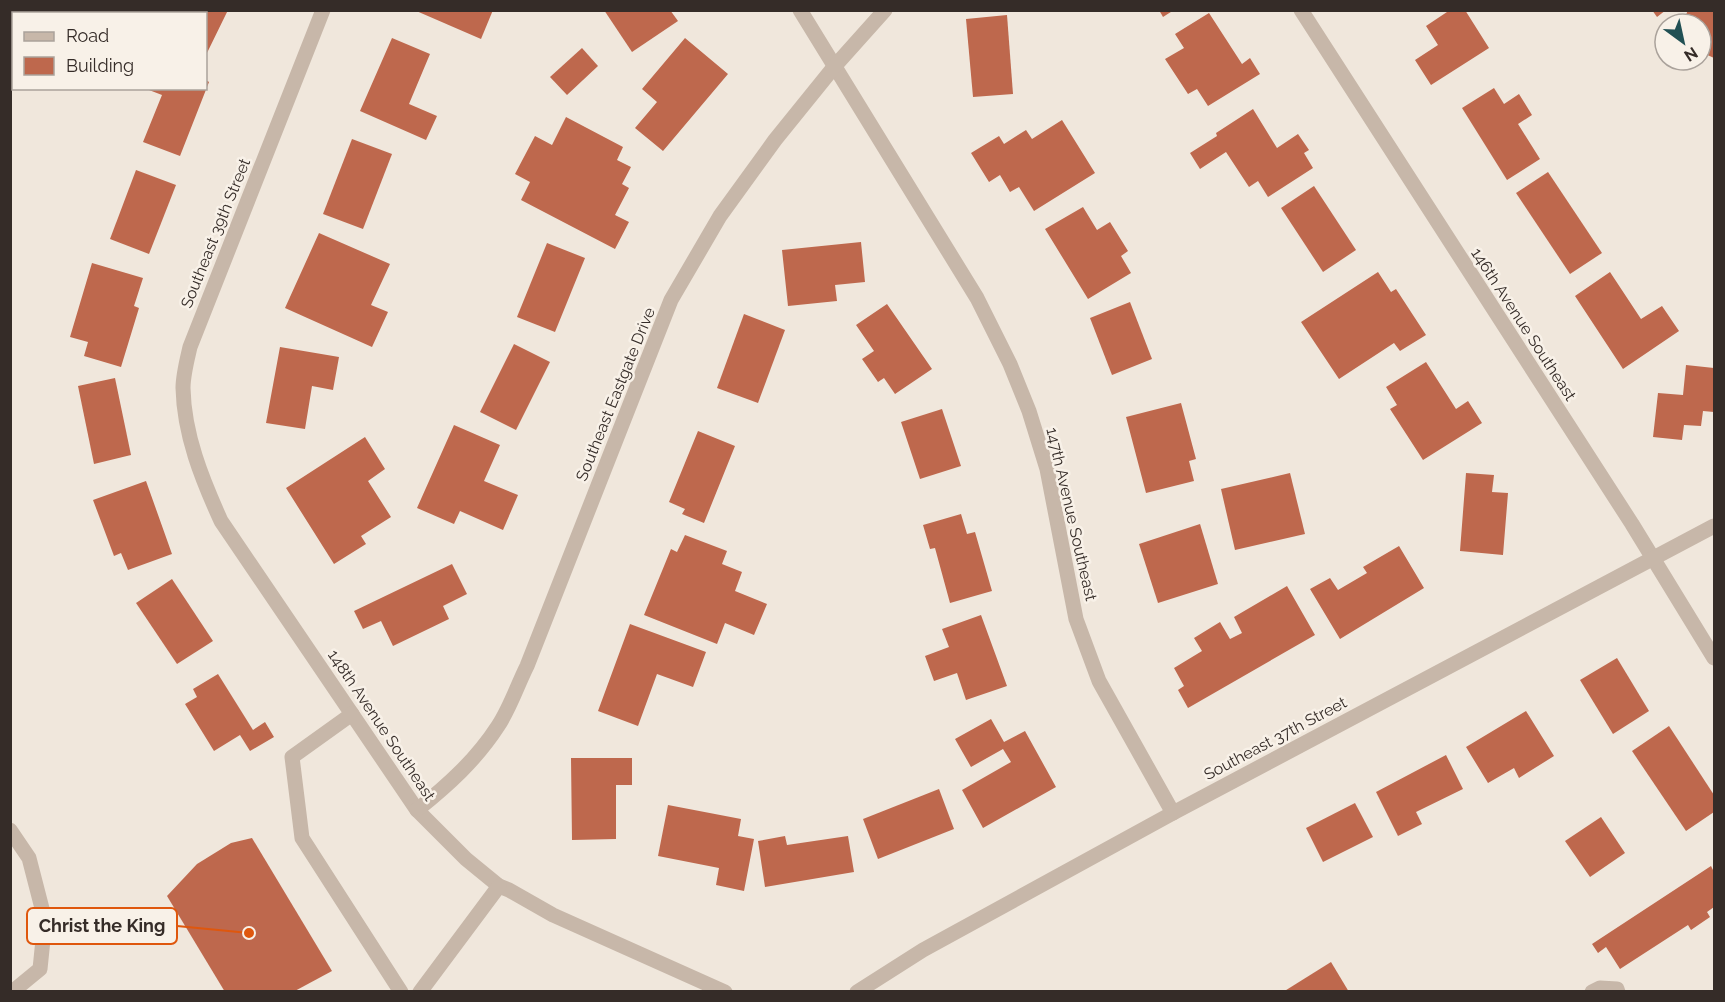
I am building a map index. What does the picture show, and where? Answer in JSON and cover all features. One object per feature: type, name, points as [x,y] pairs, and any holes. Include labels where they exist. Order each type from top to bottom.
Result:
[{"type":"street","name":"Southeast 39th Street","points":[[201,476],[188,429],[183,387],[190,347],[323,10]]},
{"type":"street","name":"147th Avenue Southeast","points":[[800,10],[977,298],[1010,364],[1029,411],[1047,469],[1076,619],[1099,681],[1173,813]]},
{"type":"street","name":"Southeast Eastgate Drive","points":[[417,810],[451,782],[478,755],[500,724],[527,666],[672,300],[720,216],[775,140],[834,67],[885,10]]},
{"type":"street","name":"146th Avenue Southeast","points":[[1301,10],[1714,658]]},
{"type":"street","name":"148th Avenue Southeast","points":[[201,476],[221,521],[417,810],[466,859],[499,886],[553,915],[725,992]]},
{"type":"street","name":"Southeast 37th Street","points":[[857,992],[923,950],[1173,813],[1714,526]]},
{"type":"street","points":[[352,714],[292,757],[302,838],[401,992]]},
{"type":"street","points":[[10,830],[29,858],[45,920],[40,969],[12,992]]},
{"type":"street","points":[[420,992],[499,886]]},
{"type":"street","points":[[1592,992],[1600,988],[1617,989],[1618,992]]},
{"type":"building","points":[[186,10],[228,10],[207,53],[207,12],[186,12]]},
{"type":"building","points":[[414,10],[493,10],[481,39]]},
{"type":"building","points":[[604,10],[670,10],[678,21],[632,52]]},
{"type":"building","points":[[1159,10],[1174,10],[1163,17]]},
{"type":"building","points":[[1450,10],[1465,10],[1489,48],[1431,85],[1415,60],[1438,45],[1426,26]]},
{"type":"building","points":[[1652,10],[1666,10],[1663,12]]},
{"type":"building","points":[[1688,10],[1714,12],[1714,58],[1713,12],[1687,12]]},
{"type":"building","points":[[1209,13],[1242,64],[1250,58],[1260,74],[1208,106],[1197,89],[1188,94],[1165,59],[1184,48],[1175,34]]},
{"type":"building","points":[[1007,15],[1013,94],[973,97],[966,19]]},
{"type":"building","points":[[392,38],[430,54],[409,104],[437,116],[426,140],[360,111]]},
{"type":"building","points":[[685,38],[728,74],[663,151],[635,128],[657,102],[642,89]]},
{"type":"building","points":[[582,48],[598,66],[567,95],[550,77]]},
{"type":"building","points":[[1494,88],[1504,104],[1519,94],[1532,115],[1518,124],[1540,159],[1507,180],[1462,108]]},
{"type":"building","points":[[149,90],[206,90],[180,156],[143,142],[162,95]]},
{"type":"building","points":[[1253,109],[1277,148],[1298,134],[1309,150],[1304,153],[1313,168],[1268,197],[1258,181],[1249,187],[1226,152],[1200,169],[1190,153]]},
{"type":"building","points":[[566,117],[623,147],[617,160],[631,167],[622,184],[629,188],[615,215],[629,222],[615,249],[521,200],[530,182],[515,174],[535,136],[552,145]]},
{"type":"building","points":[[1062,120],[1095,173],[1034,211],[1019,187],[1010,192],[1000,175],[989,182],[971,153],[999,136],[1004,144],[1026,130],[1032,139]]},
{"type":"building","points":[[352,139],[392,154],[363,229],[323,214]]},
{"type":"building","points":[[136,170],[176,185],[149,254],[110,239]]},
{"type":"building","points":[[1548,172],[1602,253],[1570,274],[1516,193]]},
{"type":"building","points":[[1314,186],[1356,250],[1323,272],[1281,208]]},
{"type":"building","points":[[1083,207],[1097,230],[1110,222],[1128,251],[1121,256],[1131,273],[1088,299],[1045,229]]},
{"type":"building","points":[[319,233],[390,264],[371,305],[388,312],[372,347],[285,308]]},
{"type":"building","points":[[861,242],[865,282],[835,285],[837,301],[788,306],[782,250]]},
{"type":"building","points":[[547,243],[585,258],[555,332],[517,317]]},
{"type":"building","points":[[92,263],[143,278],[134,306],[139,308],[121,367],[84,356],[88,342],[70,337]]},
{"type":"building","points":[[1378,272],[1391,292],[1396,289],[1426,335],[1400,351],[1394,343],[1339,379],[1301,322]]},
{"type":"building","points":[[1610,272],[1641,319],[1662,306],[1679,331],[1623,369],[1575,296]]},
{"type":"building","points":[[1130,302],[1152,359],[1112,375],[1090,318]]},
{"type":"building","points":[[887,304],[932,369],[895,394],[884,378],[878,382],[862,359],[874,351],[856,325]]},
{"type":"building","points":[[744,314],[785,330],[758,403],[717,388]]},
{"type":"building","points":[[514,344],[550,362],[516,430],[480,412]]},
{"type":"building","points":[[280,347],[339,357],[333,390],[312,386],[305,429],[266,423]]},
{"type":"building","points":[[1426,362],[1456,409],[1468,401],[1482,423],[1423,460],[1390,409],[1397,405],[1386,387]]},
{"type":"building","points":[[1686,365],[1714,368],[1714,412],[1703,411],[1701,426],[1684,425],[1682,440],[1653,437],[1658,393],[1683,395]]},
{"type":"building","points":[[115,378],[131,455],[94,464],[78,386]]},
{"type":"building","points":[[1181,403],[1196,459],[1189,461],[1194,481],[1146,493],[1126,417]]},
{"type":"building","points":[[942,409],[961,466],[920,479],[901,422]]},
{"type":"building","points":[[454,425],[500,445],[484,481],[518,495],[503,530],[460,511],[454,524],[417,508]]},
{"type":"building","points":[[698,431],[735,446],[704,523],[682,514],[685,509],[669,502]]},
{"type":"building","points":[[365,437],[385,469],[368,481],[391,517],[361,536],[366,544],[334,564],[286,488]]},
{"type":"building","points":[[1290,473],[1305,534],[1235,550],[1221,489]]},
{"type":"building","points":[[1466,473],[1494,475],[1492,492],[1508,493],[1503,555],[1460,551]]},
{"type":"building","points":[[146,481],[172,554],[128,570],[121,553],[114,556],[93,500]]},
{"type":"building","points":[[961,514],[967,534],[975,532],[992,591],[950,603],[935,548],[930,549],[923,525]]},
{"type":"building","points":[[1200,524],[1218,584],[1158,603],[1139,544]]},
{"type":"building","points":[[685,535],[727,551],[722,564],[742,572],[735,591],[767,604],[754,635],[725,623],[717,644],[644,615],[671,549],[677,552]]},
{"type":"building","points":[[1399,546],[1424,588],[1340,639],[1310,589],[1330,578],[1338,590],[1367,573],[1363,567]]},
{"type":"building","points":[[452,564],[467,594],[443,606],[449,619],[393,646],[381,621],[363,629],[354,611]]},
{"type":"building","points":[[172,579],[213,641],[177,664],[136,603]]},
{"type":"building","points":[[1287,586],[1315,635],[1188,708],[1178,690],[1184,686],[1174,668],[1202,651],[1194,638],[1220,622],[1230,639],[1242,633],[1234,617]]},
{"type":"building","points":[[981,615],[1007,686],[966,700],[957,673],[934,681],[925,656],[949,647],[942,629]]},
{"type":"building","points":[[630,624],[706,652],[693,687],[657,674],[638,726],[598,711]]},
{"type":"building","points":[[1617,658],[1649,711],[1613,734],[1580,680]]},
{"type":"building","points":[[218,674],[253,730],[265,722],[274,737],[250,751],[240,735],[214,751],[185,704],[197,697],[193,689]]},
{"type":"building","points":[[1526,711],[1554,756],[1519,778],[1514,768],[1488,783],[1466,747]]},
{"type":"building","points":[[991,719],[1004,742],[1025,731],[1056,787],[983,828],[962,790],[1011,762],[1003,749],[971,767],[955,739]]},
{"type":"building","points":[[1669,726],[1714,795],[1714,812],[1686,831],[1632,751]]},
{"type":"building","points":[[1446,755],[1463,789],[1416,812],[1422,824],[1398,836],[1376,792]]},
{"type":"building","points":[[571,758],[632,758],[632,785],[616,785],[616,839],[572,840]]},
{"type":"building","points":[[939,789],[954,829],[878,859],[863,819]]},
{"type":"building","points":[[1355,803],[1373,837],[1323,862],[1306,828]]},
{"type":"building","points":[[668,805],[741,819],[738,836],[754,839],[744,891],[716,885],[719,868],[658,856]]},
{"type":"building","points":[[1601,817],[1625,853],[1590,877],[1565,841]]},
{"type":"building","points":[[785,836],[787,845],[848,836],[854,872],[765,887],[758,841]]},
{"type":"building","points":[[252,838],[332,971],[293,992],[225,992],[167,896],[197,864],[231,843]]},
{"type":"building","points":[[1711,866],[1714,872],[1714,907],[1707,912],[1710,917],[1691,930],[1688,925],[1620,969],[1606,947],[1598,953],[1592,944]]},
{"type":"building","points":[[1331,962],[1349,992],[1283,992]]},
{"type":"place","name":"Christ the King","points":[[249,933]]}]
